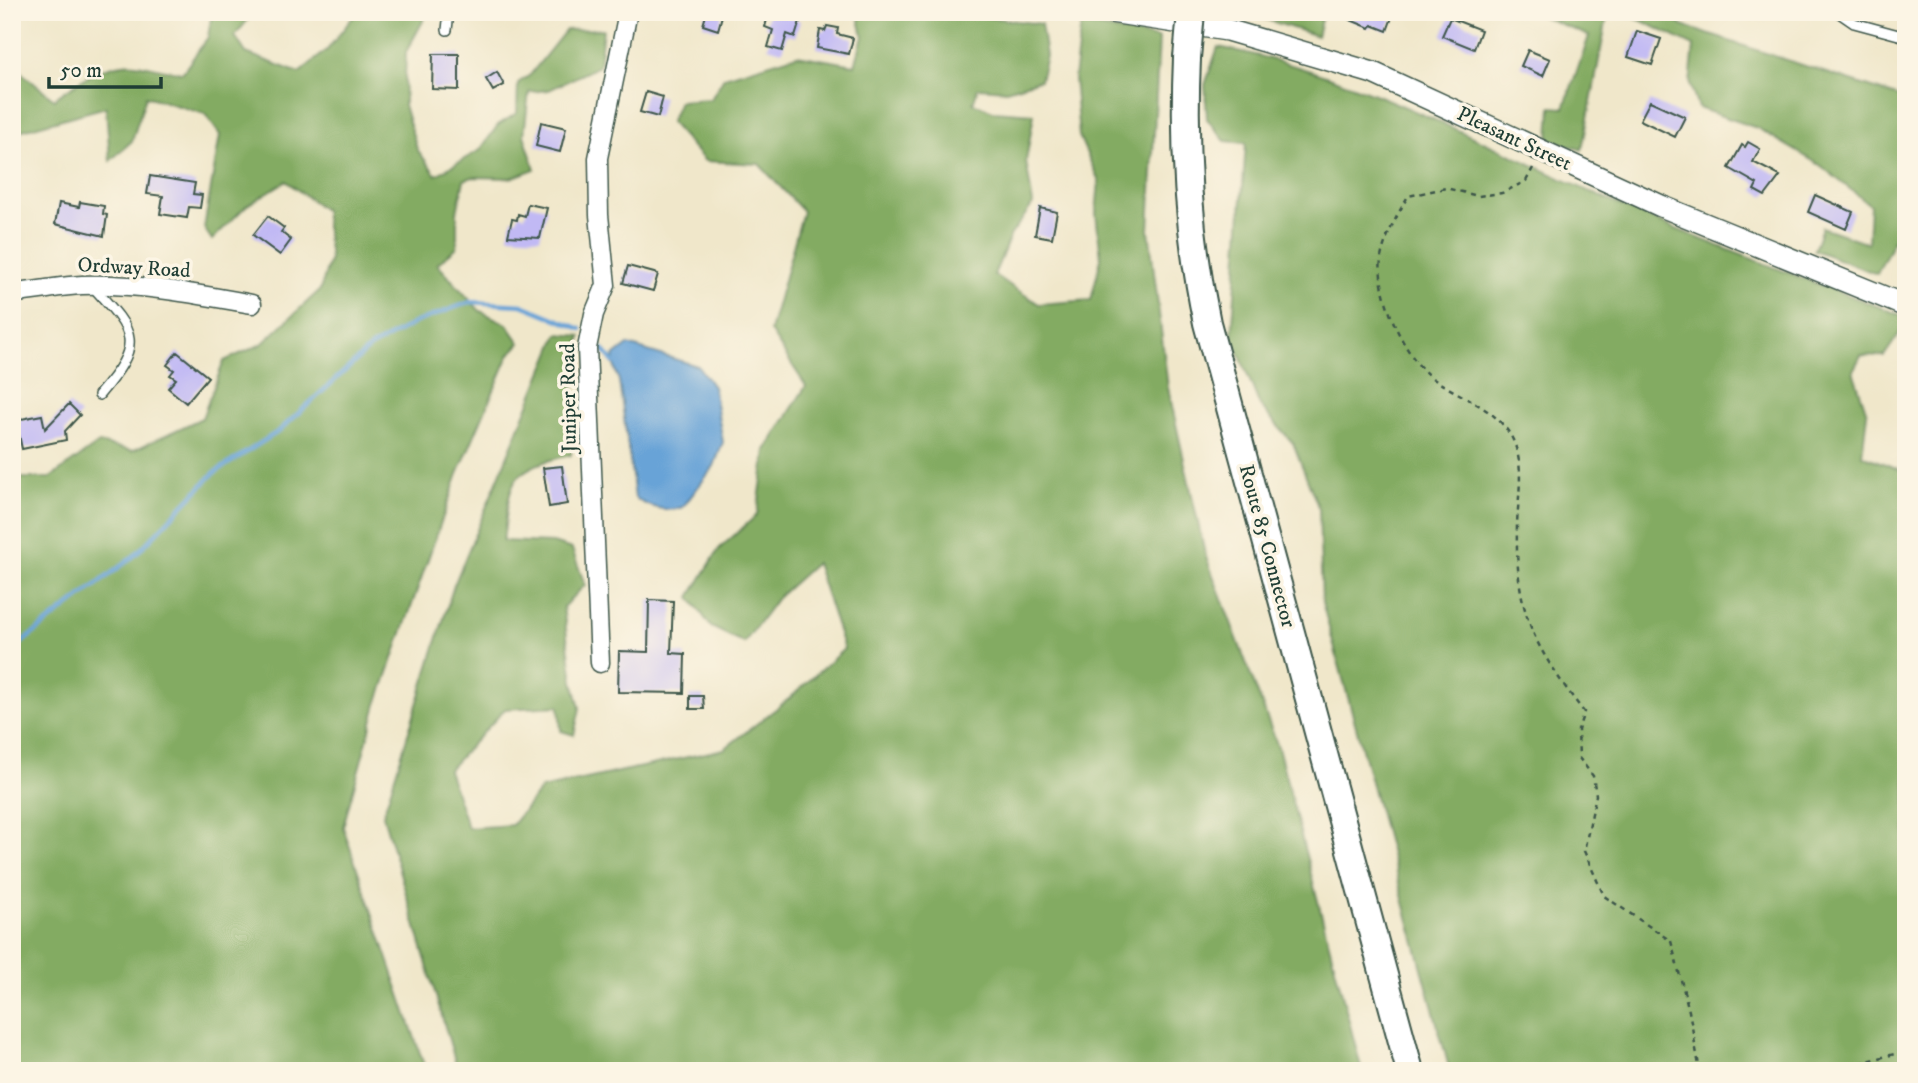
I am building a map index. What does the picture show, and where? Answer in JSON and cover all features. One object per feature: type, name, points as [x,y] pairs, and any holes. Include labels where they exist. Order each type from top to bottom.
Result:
[{"type":"main road","name":"Route 85 Connector","points":[[1191,12],[1184,126],[1189,212],[1207,323],[1410,1071]]},
{"type":"street","name":"Juniper Road","points":[[600,663],[587,348],[594,314],[606,285],[599,215],[598,158],[628,12]]},
{"type":"street","name":"Pleasant Street","points":[[1111,12],[1227,30],[1373,73],[1661,206],[1906,306]]},
{"type":"street","name":"Ordway Road","points":[[12,293],[92,286],[195,293],[252,304]]},
{"type":"lane","points":[[447,30],[449,12]]},
{"type":"lane","points":[[1838,12],[1854,23],[1906,37]]},
{"type":"lane","points":[[92,286],[120,316],[129,330],[130,340],[118,372],[99,394]]},
{"type":"path","points":[[1541,152],[1526,181],[1502,193],[1478,195],[1446,188],[1408,196],[1381,256],[1383,296],[1413,357],[1432,379],[1482,408],[1510,430],[1520,456],[1517,576],[1531,633],[1547,663],[1584,712],[1578,730],[1579,758],[1592,776],[1596,795],[1584,851],[1604,896],[1671,941],[1689,1011],[1700,1071]]},
{"type":"path","points":[[1842,1071],[1848,1066],[1906,1051]]},
{"type":"green space","points":[[212,12],[254,12],[235,36],[246,53],[299,73],[327,50],[357,12],[428,12],[406,52],[404,105],[417,149],[436,175],[480,150],[498,125],[517,113],[518,83],[530,75],[566,30],[603,29],[599,66],[549,90],[529,92],[524,135],[535,169],[511,178],[473,177],[464,180],[457,212],[457,247],[437,264],[480,311],[507,324],[520,343],[509,355],[458,474],[377,704],[343,827],[426,1071],[12,1071],[12,478],[50,478],[99,443],[132,451],[202,418],[224,361],[262,344],[320,290],[330,259],[324,210],[286,181],[246,206],[212,240],[204,228],[220,135],[205,114],[146,96],[132,141],[110,161],[106,107],[12,133],[12,65],[54,99],[86,77],[114,66],[129,63],[183,72],[208,37]]},
{"type":"green space","points":[[863,12],[946,12],[1041,24],[1046,56],[1040,80],[1006,90],[978,88],[973,103],[993,111],[1034,114],[1026,161],[1033,204],[1010,236],[994,275],[1039,304],[1091,300],[1101,258],[1096,213],[1099,181],[1079,136],[1074,78],[1081,24],[1159,38],[1149,230],[1168,388],[1205,554],[1278,747],[1362,1071],[458,1071],[383,815],[454,585],[558,334],[581,336],[574,367],[571,455],[534,466],[516,481],[508,504],[503,541],[553,543],[572,549],[585,585],[563,607],[573,681],[580,708],[574,735],[561,731],[559,706],[505,709],[448,770],[468,828],[512,825],[541,789],[724,749],[790,698],[844,649],[816,563],[777,598],[744,643],[711,627],[690,597],[719,549],[757,515],[766,450],[806,386],[770,331],[803,211],[759,164],[705,161],[670,122],[679,101],[711,99],[724,77],[797,55],[855,65],[863,36],[858,15]]},
{"type":"green space","points":[[1243,12],[1323,12],[1317,36]]},
{"type":"green space","points":[[1532,12],[1608,12],[1582,150],[1549,139],[1551,107],[1564,108],[1589,36]]},
{"type":"green space","points":[[1615,12],[1661,12],[1683,26],[1906,99],[1906,233],[1895,237],[1877,274],[1814,250],[1822,227],[1868,243],[1870,205],[1820,165],[1757,128],[1698,108],[1690,84],[1694,46],[1640,20]]},
{"type":"green space","points":[[1218,47],[1267,58],[1364,90],[1637,213],[1906,317],[1906,324],[1884,356],[1861,355],[1853,371],[1867,413],[1862,455],[1906,472],[1906,1071],[1450,1071],[1322,602],[1319,509],[1293,443],[1260,406],[1232,336],[1246,143],[1225,141],[1207,119],[1205,85]]},
{"type":"water","points":[[628,345],[698,366],[713,387],[723,442],[714,466],[683,507],[677,509],[658,508],[635,498],[619,381],[613,362],[615,355]]},
{"type":"building","points":[[707,12],[723,12],[718,30],[703,25]]},
{"type":"building","points":[[769,12],[800,21],[795,37],[787,34],[782,51],[768,47],[773,30],[765,27]]},
{"type":"building","points":[[1331,12],[1394,12],[1387,31],[1372,25],[1370,28]]},
{"type":"building","points":[[1450,18],[1481,30],[1474,49],[1442,36]]},
{"type":"building","points":[[827,26],[838,28],[837,34],[853,38],[849,54],[817,48],[820,30],[825,31]]},
{"type":"building","points":[[1637,31],[1661,39],[1652,65],[1628,57]]},
{"type":"building","points":[[1528,50],[1550,59],[1543,76],[1521,66]]},
{"type":"building","points":[[433,54],[459,54],[459,90],[432,89]]},
{"type":"building","points":[[497,72],[504,85],[493,91],[486,79]]},
{"type":"building","points":[[646,92],[663,97],[658,117],[640,112]]},
{"type":"building","points":[[1650,101],[1685,117],[1675,137],[1640,120]]},
{"type":"building","points":[[541,122],[566,128],[560,152],[536,146]]},
{"type":"building","points":[[1748,142],[1760,149],[1753,162],[1780,176],[1765,196],[1754,190],[1757,184],[1729,168],[1742,145],[1745,147]]},
{"type":"building","points":[[150,176],[195,183],[193,194],[202,195],[200,208],[189,207],[187,218],[160,214],[163,196],[147,194]]},
{"type":"building","points":[[1815,195],[1853,212],[1846,229],[1808,212]]},
{"type":"building","points":[[80,202],[104,206],[103,214],[107,215],[104,236],[55,224],[59,203],[79,207]]},
{"type":"building","points":[[528,204],[547,208],[540,238],[508,236],[512,219],[517,220],[518,214],[525,216]]},
{"type":"building","points":[[1040,208],[1057,212],[1052,238],[1035,235]]},
{"type":"building","points":[[268,216],[284,228],[281,232],[291,240],[280,255],[253,235]]},
{"type":"building","points":[[628,266],[658,274],[653,291],[623,283]]},
{"type":"building","points":[[177,352],[208,377],[186,403],[168,388],[176,379],[170,375],[174,370],[167,365]]},
{"type":"building","points":[[69,404],[80,415],[65,431],[66,440],[22,449],[16,420],[42,415],[45,429]]},
{"type":"building","points":[[562,466],[567,504],[549,507],[543,468]]},
{"type":"building","points":[[649,600],[673,601],[671,653],[685,654],[684,693],[618,692],[619,651],[648,652]]},
{"type":"building","points":[[690,696],[703,696],[704,709],[690,709]]},
{"type":"waterway","points":[[12,650],[135,555],[214,473],[279,431],[371,347],[416,322],[470,302],[522,305],[581,329]]},
{"type":"waterway","points":[[603,349],[613,362]]}]
